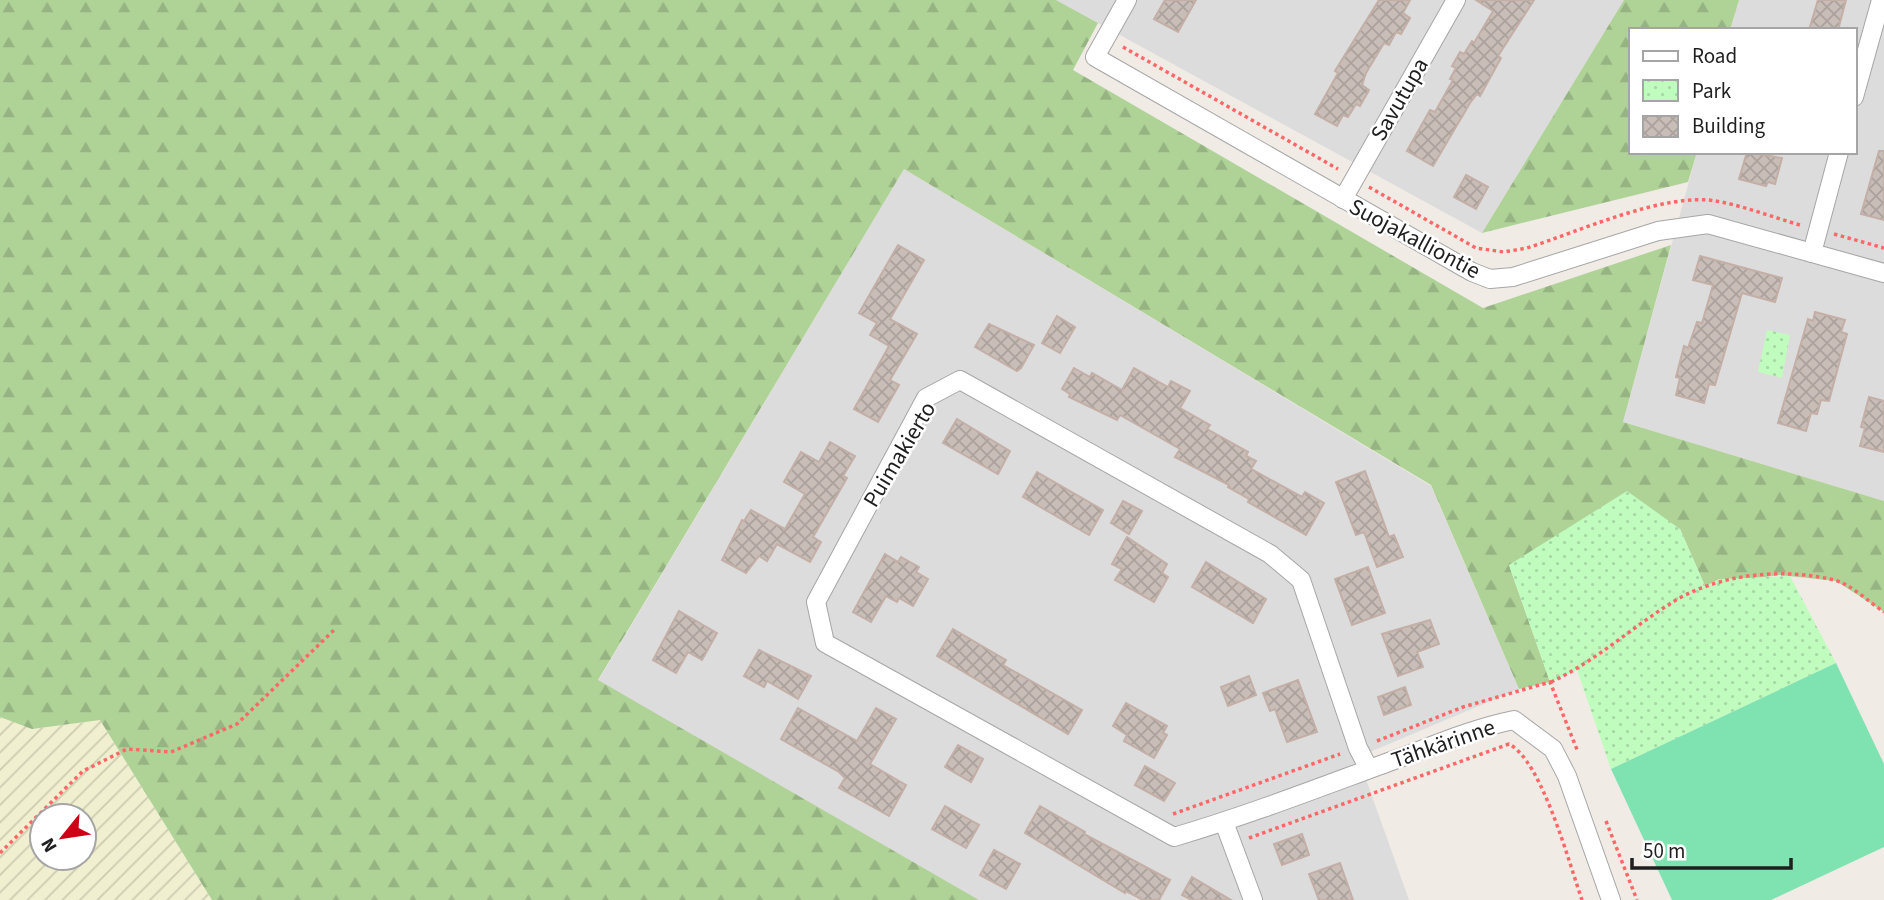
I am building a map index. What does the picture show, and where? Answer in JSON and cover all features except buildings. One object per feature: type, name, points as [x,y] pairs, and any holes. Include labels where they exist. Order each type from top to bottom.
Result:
[{"type":"street","points":[[1106,37],[1127,0]]},
{"type":"street","name":"Savutupa","points":[[1343,199],[1456,0]]},
{"type":"street","points":[[1856,90],[1881,0]]},
{"type":"street","name":"Suojakalliontie","points":[[1106,37],[1095,57],[1472,272],[1490,279],[1513,277],[1658,230],[1708,224],[1884,273]]},
{"type":"street","points":[[1812,253],[1838,154]]},
{"type":"street","name":"Puimakierto","points":[[1174,837],[825,643],[816,602],[926,398],[960,380],[1270,554],[1301,580],[1358,748],[1369,769]]},
{"type":"street","name":"Tähkärinne","points":[[1174,837],[1224,822],[1491,725],[1514,720],[1553,749],[1567,776],[1611,900]]},
{"type":"street","points":[[1224,822],[1253,900]]},
{"type":"path","points":[[1106,37],[1476,248],[1504,252],[1527,248],[1662,204],[1688,200],[1715,201],[1884,248]]},
{"type":"path","points":[[1550,682],[1577,670],[1671,603],[1719,579],[1779,575],[1836,581],[1884,612]]},
{"type":"path","points":[[0,853],[83,771],[127,749],[171,752],[237,724],[334,630]]},
{"type":"path","points":[[1232,844],[1509,744],[1521,750],[1535,771],[1583,900]]},
{"type":"shaded area","points":[[1056,0],[1624,0],[1482,233]]},
{"type":"shaded area","points":[[1739,0],[1884,0],[1884,501],[1623,422],[1696,154],[1856,154],[1856,28],[1731,28]]},
{"type":"shaded area","points":[[904,169],[1431,486],[1519,689],[1358,757],[1409,900],[979,900],[598,681]]},
{"type":"green space","points":[[0,0],[1056,0],[1098,23],[1073,70],[1483,308],[1671,245],[1623,422],[1884,501],[1884,612],[1836,581],[1779,575],[1705,586],[1680,529],[1509,565],[1550,682],[1519,689],[1431,485],[904,169],[598,680],[979,900],[212,900],[100,720],[32,729],[0,717]]},
{"type":"green space","points":[[1624,0],[1739,0],[1731,28],[1629,28],[1629,154],[1696,154],[1688,182],[1482,233]]},
{"type":"green space","points":[[1767,330],[1790,335],[1782,378],[1758,372]]},
{"type":"green space","points":[[1627,491],[1680,529],[1705,586],[1719,579],[1790,576],[1836,663],[1611,769],[1577,670],[1550,682],[1509,565]]},
{"type":"green space","points":[[1836,663],[1884,764],[1884,847],[1771,900],[1672,900],[1611,769]]},
{"type":"green space","points":[[0,717],[33,729],[100,720],[212,900],[0,900]]}]
